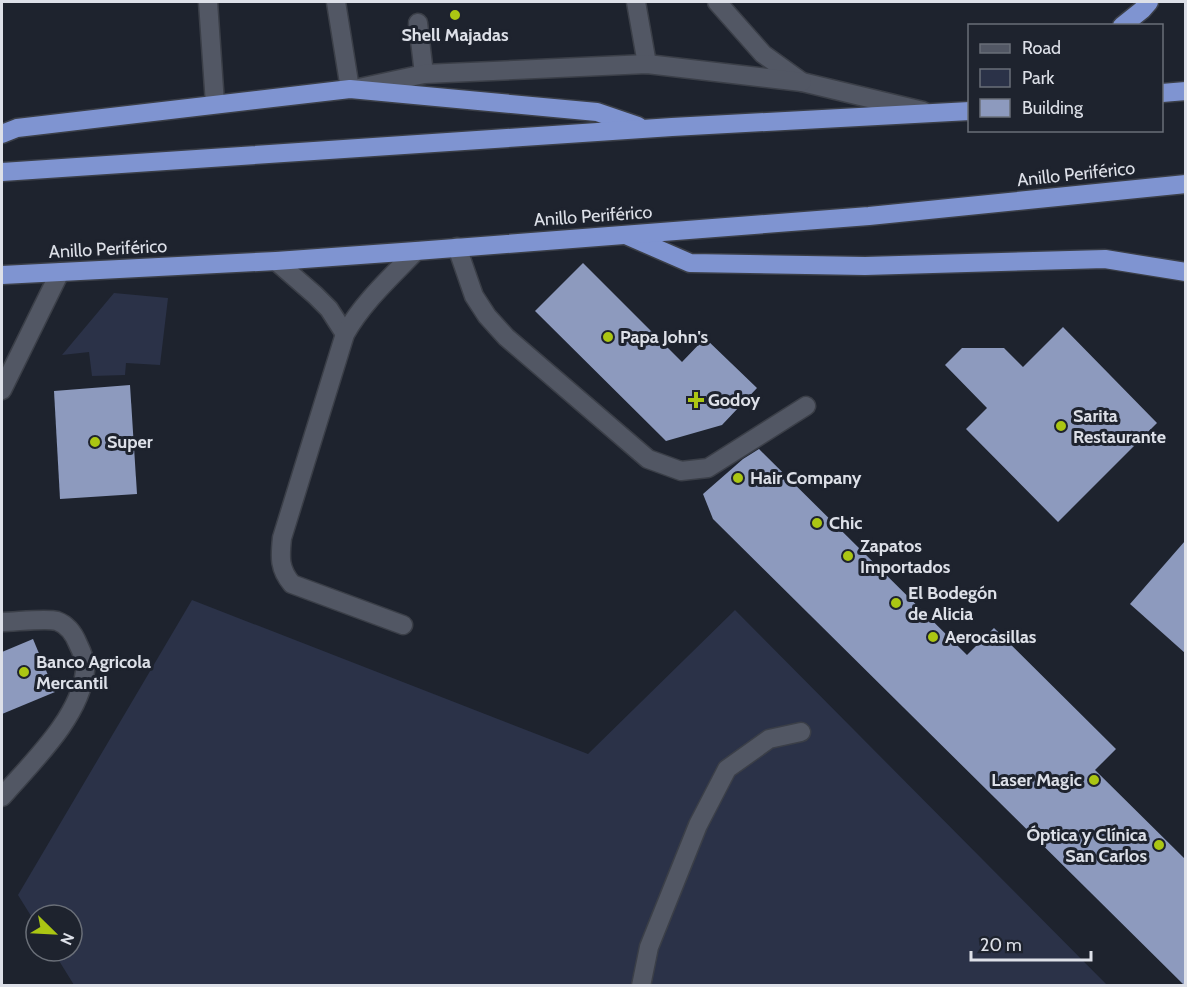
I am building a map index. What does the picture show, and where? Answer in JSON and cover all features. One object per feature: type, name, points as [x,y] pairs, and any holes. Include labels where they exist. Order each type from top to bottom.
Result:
[{"type":"highway","points":[[1124,24],[1149,2]]},
{"type":"highway","points":[[2,134],[17,128],[350,89],[597,112],[645,129]]},
{"type":"highway","points":[[1163,93],[1185,91]]},
{"type":"highway","points":[[2,172],[645,129],[968,111]]},
{"type":"highway","name":"Anillo Periférico","points":[[2,275],[276,261],[626,235],[869,216],[1185,184]]},
{"type":"highway","points":[[626,235],[690,263],[865,266],[1105,259],[1185,272]]},
{"type":"street","points":[[208,2],[215,105]]},
{"type":"street","points":[[336,2],[350,89],[424,74],[647,64],[802,82],[936,114]]},
{"type":"street","points":[[636,2],[647,64]]},
{"type":"street","points":[[717,2],[763,54],[802,82]]},
{"type":"street","points":[[418,23],[424,74]]},
{"type":"street","points":[[457,247],[474,296],[487,316],[506,337],[648,459],[681,471],[708,468],[806,406]]},
{"type":"street","points":[[403,625],[292,584],[283,573],[280,556],[282,538],[345,334],[370,298],[416,251]]},
{"type":"street","points":[[276,261],[315,295],[345,334]]},
{"type":"street","points":[[2,390],[60,272]]},
{"type":"street","points":[[2,622],[56,621],[68,627],[76,638],[85,669],[79,697],[69,715],[55,735],[2,797]]},
{"type":"street","points":[[641,986],[649,946],[698,825],[727,769],[769,739],[801,732]]},
{"type":"green space","points":[[114,293],[168,298],[160,365],[126,363],[125,375],[92,376],[89,352],[62,355]]},
{"type":"green space","points":[[192,600],[588,754],[735,610],[1107,985],[74,985],[60,963],[84,963],[84,903],[24,905],[18,895]]},
{"type":"building","points":[[583,263],[682,362],[705,338],[757,388],[722,425],[666,441],[535,311]]},
{"type":"building","name":"Sarita Restaurante","points":[[1063,327],[1157,423],[1058,522],[966,429],[987,408],[945,365],[962,348],[1004,348],[1023,367]]},
{"type":"building","name":"Super","points":[[130,385],[137,494],[60,499],[54,391]]},
{"type":"building","points":[[759,449],[967,655],[994,628],[1116,749],[1095,770],[1185,859],[1185,986],[713,519],[703,494],[743,459]]},
{"type":"building","points":[[1185,541],[1185,653],[1130,604]]},
{"type":"building","name":"Banco Agricola Mercantil","points":[[33,639],[55,692],[2,714],[2,652]]},
{"type":"place","name":"Shell Majadas","points":[[455,15]]},
{"type":"place","name":"Papa John's","points":[[608,337]]},
{"type":"place","name":"Godoy","points":[[696,400]]},
{"type":"place","name":"Sarita Restaurante","points":[[1061,426]]},
{"type":"place","name":"Super","points":[[95,442]]},
{"type":"place","name":"Hair Company","points":[[738,478]]},
{"type":"place","name":"Chic","points":[[817,523]]},
{"type":"place","name":"Zapatos Importados","points":[[848,556]]},
{"type":"place","name":"El Bodegón de Alicia","points":[[896,603]]},
{"type":"place","name":"Aerocasillas","points":[[933,637]]},
{"type":"place","name":"Banco Agricola Mercantil","points":[[24,672]]},
{"type":"place","name":"Laser Magic","points":[[1094,780]]},
{"type":"place","name":"Óptica y Clínica San Carlos","points":[[1159,845]]}]
